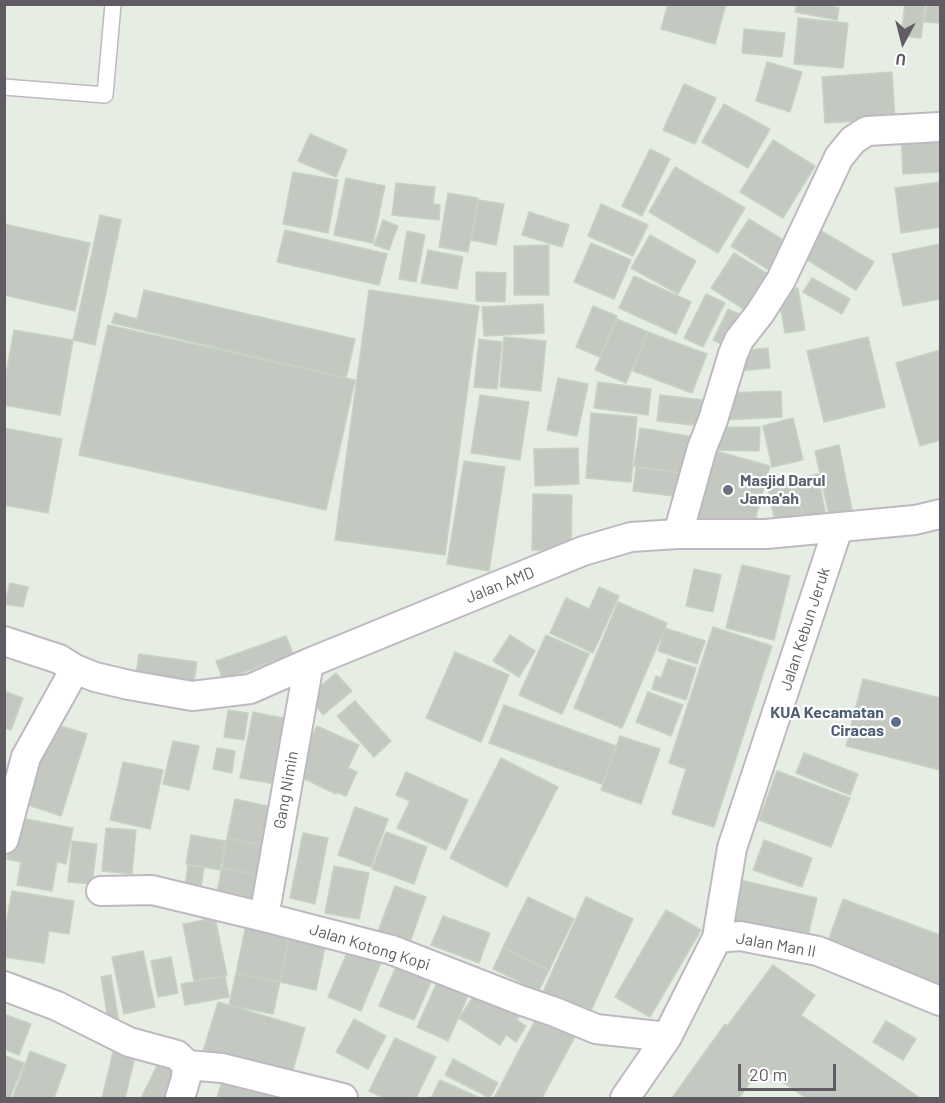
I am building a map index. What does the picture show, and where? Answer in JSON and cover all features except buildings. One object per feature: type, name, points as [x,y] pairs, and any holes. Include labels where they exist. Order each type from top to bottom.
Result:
[{"type":"street","points":[[678,534],[699,459],[733,354],[739,340],[781,280],[839,156],[853,140],[867,131],[940,127]]},
{"type":"street","name":"Jalan AMD","points":[[4,641],[59,659],[95,677],[192,696],[250,689],[584,551],[631,537],[678,534],[766,534],[915,520],[940,514]]},
{"type":"street","name":"Jalan Kebun Jeruk","points":[[717,938],[732,848],[838,528]]},
{"type":"street","name":"Gang Nimin","points":[[264,916],[309,663]]},
{"type":"street","points":[[4,839],[26,757],[75,669]]},
{"type":"street","name":"Jalan Kotong Kopi","points":[[101,891],[152,890],[264,916],[392,950],[596,1029],[667,1037]]},
{"type":"street","name":"Jalan Man II","points":[[625,1098],[667,1037],[717,938],[740,936],[818,951],[940,1001]]},
{"type":"street","points":[[4,986],[57,1006],[129,1042],[177,1055],[186,1065],[186,1078],[180,1098]]},
{"type":"street","points":[[186,1065],[222,1068],[343,1098]]},
{"type":"lane","points":[[4,87],[105,95],[114,4]]},
{"type":"place","name":"Masjid Darul Jama'ah","points":[[728,490]]},
{"type":"place","name":"KUA Kecamatan Ciracas","points":[[896,722]]}]
